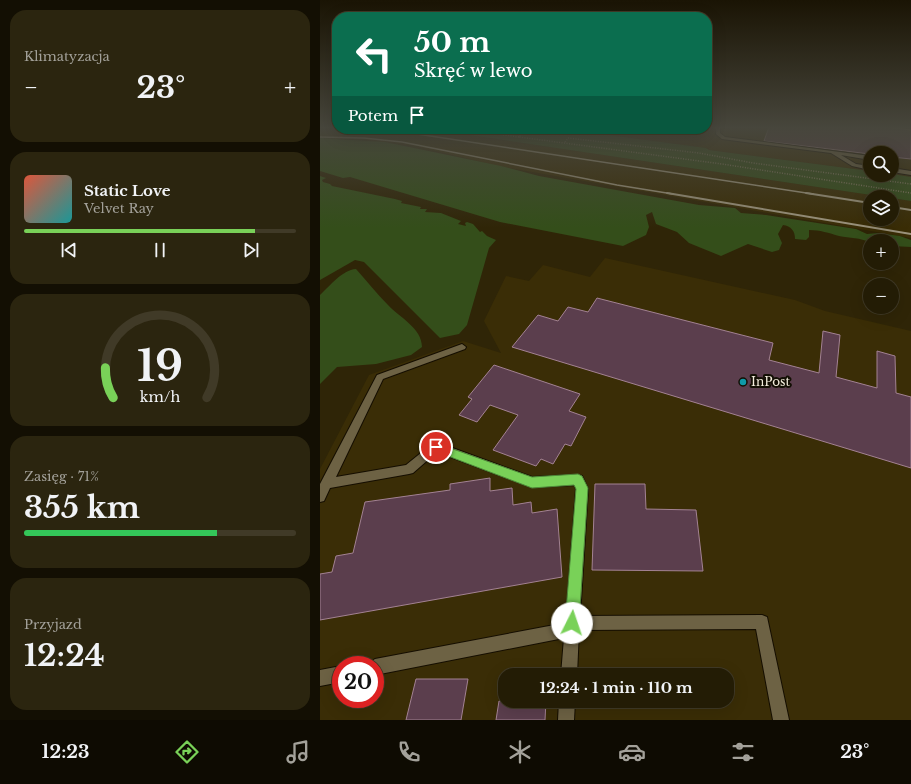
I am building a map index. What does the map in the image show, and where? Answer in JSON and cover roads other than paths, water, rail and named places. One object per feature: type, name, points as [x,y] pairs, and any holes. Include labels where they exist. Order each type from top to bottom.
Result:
[{"type":"lane","points":[[847,161],[854,165],[863,167]]},
{"type":"lane","points":[[899,171],[911,173]]},
{"type":"lane","points":[[320,497],[380,377],[462,347]]},
{"type":"lane","points":[[326,484],[409,469],[436,447],[532,482],[578,480],[582,488],[569,668]]},
{"type":"lane","points":[[384,665],[572,626],[762,622],[781,720]]},
{"type":"lane","points":[[320,678],[332,676]]},
{"type":"lane","points":[[566,720],[567,708]]},
{"type":"railway","points":[[495,161],[617,185],[672,194]]},
{"type":"railway","points":[[593,161],[813,194]]},
{"type":"railway","points":[[667,193],[672,194]]},
{"type":"railway","points":[[806,193],[863,202]]},
{"type":"railway","points":[[672,194],[911,234]]},
{"type":"railway","points":[[899,208],[911,210]]},
{"type":"place","name":"InPost","points":[[743,382]]}]
